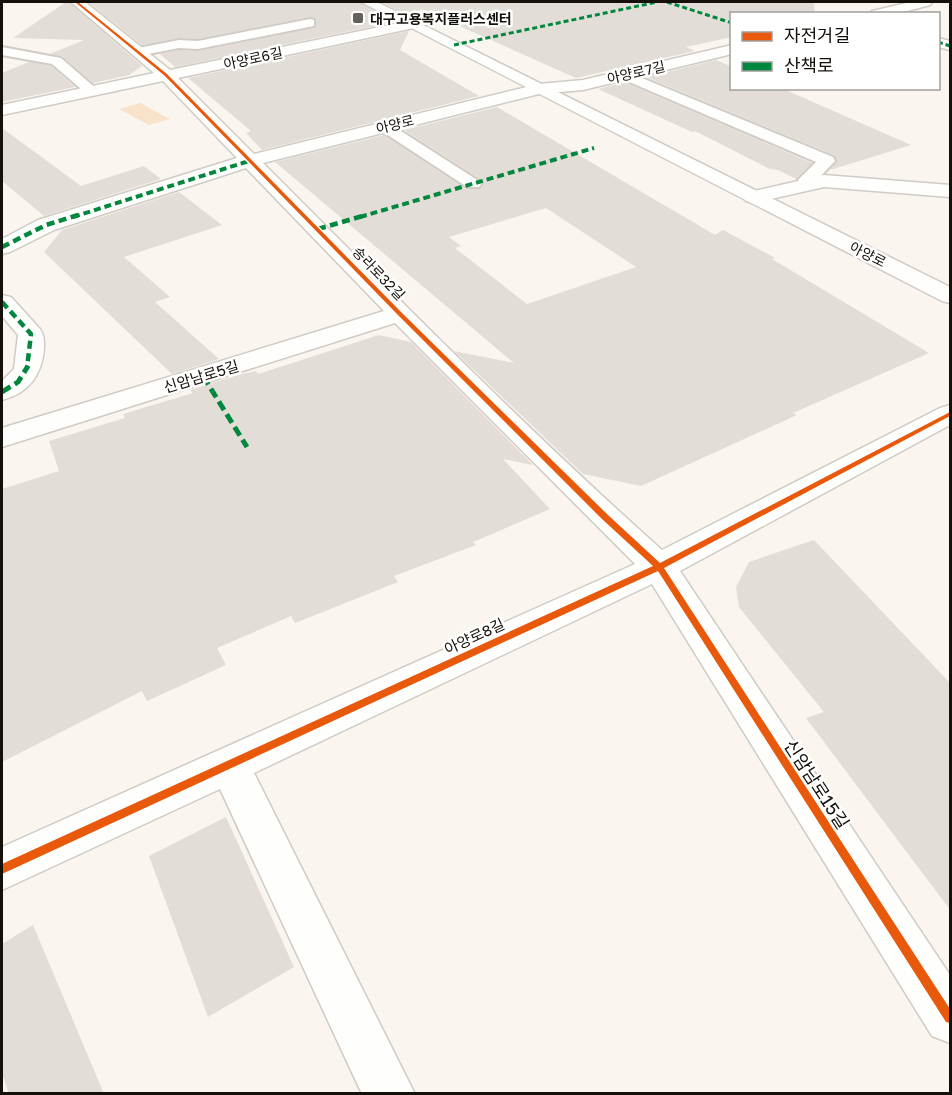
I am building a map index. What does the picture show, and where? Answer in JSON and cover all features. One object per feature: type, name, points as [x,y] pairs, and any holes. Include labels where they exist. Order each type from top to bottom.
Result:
[{"type":"street","name":"송라로32길","points":[[77,2],[166,75],[252,160],[400,314],[605,517],[659,567]]},
{"type":"street","name":"아양로","points":[[368,2],[951,296]]},
{"type":"street","points":[[885,12],[925,2]]},
{"type":"street","name":"아양로6길","points":[[2,110],[414,24]]},
{"type":"street","name":"아양로7길","points":[[539,89],[583,84],[730,49]]},
{"type":"street","name":"아양로","points":[[2,247],[46,225],[252,160],[539,89]]},
{"type":"street","points":[[753,196],[824,181],[951,191]]},
{"type":"street","points":[[2,302],[31,334],[32,350],[27,374],[2,392]]},
{"type":"street","name":"신암남로5길","points":[[2,438],[400,314]]},
{"type":"street","name":"아양로8길","points":[[2,869],[228,763],[659,567],[951,414]]},
{"type":"street","name":"신암남로15길","points":[[659,567],[951,1018]]},
{"type":"street","points":[[228,763],[389,1094]]},
{"type":"lane","points":[[138,52],[179,44],[198,45],[310,23]]},
{"type":"lane","points":[[2,51],[56,61],[92,92]]},
{"type":"lane","points":[[625,75],[827,161],[807,180],[812,184]]},
{"type":"lane","points":[[385,127],[473,183]]},
{"type":"shaded area","points":[[140,103],[170,119],[149,125],[119,109]]},
{"type":"building","points":[[69,2],[142,66],[129,75],[93,83],[62,56],[50,54],[84,40],[13,38]]},
{"type":"building","points":[[88,2],[359,2],[394,22],[175,67],[160,54],[179,50],[198,51],[314,28],[316,20],[310,17],[198,39],[179,38],[142,45]]},
{"type":"building","points":[[381,2],[814,2],[815,12],[730,12],[730,37],[686,47],[695,51],[576,78],[421,9],[414,18]]},
{"type":"building","points":[[409,31],[400,50],[479,96],[262,150],[246,133],[251,131],[188,78]]},
{"type":"building","points":[[716,60],[730,66],[730,90],[786,90],[911,145],[830,170],[837,161],[834,155],[646,77]]},
{"type":"building","points":[[29,62],[51,66],[75,87],[2,102],[2,73]]},
{"type":"building","points":[[624,82],[812,163],[796,179],[778,170],[770,169],[695,131],[692,132],[598,89]]},
{"type":"building","points":[[497,107],[715,235],[723,230],[775,258],[772,259],[929,353],[793,413],[797,415],[641,486],[583,474],[454,351],[514,363],[275,162],[384,135],[466,189],[479,189],[484,184],[483,181],[404,130]],"holes":[[[546,208],[636,267],[527,304],[455,248],[461,246],[449,237]]]},
{"type":"building","points":[[2,128],[81,186],[144,166],[161,179],[44,216],[2,181]]},
{"type":"building","points":[[179,192],[222,225],[124,257],[170,297],[155,302],[219,359],[172,374],[44,252],[62,230]]},
{"type":"building","points":[[379,335],[411,342],[533,465],[503,459],[550,509],[473,542],[476,545],[394,576],[398,582],[295,623],[291,616],[217,648],[226,665],[147,701],[142,691],[2,762],[2,489],[59,471],[49,441],[125,418],[123,414],[193,393],[190,390],[238,375],[256,371],[258,374]]},
{"type":"building","points":[[814,540],[951,684],[951,911],[806,718],[824,712],[739,607],[736,587],[749,562]]},
{"type":"building","points":[[226,817],[294,967],[208,1017],[149,856]]},
{"type":"building","points":[[33,925],[104,1094],[9,1094],[2,1073],[2,944]]},
{"type":"marked path","points":[[454,45],[657,2]]},
{"type":"marked path","points":[[667,2],[730,22]]},
{"type":"marked path","points":[[940,43],[950,46]]},
{"type":"marked path","points":[[318,229],[594,148]]},
{"type":"marked path","points":[[2,247],[46,225],[252,160]]},
{"type":"marked path","points":[[2,302],[31,334],[31,353],[27,369],[18,382],[2,392]]},
{"type":"marked path","points":[[203,376],[247,447]]},
{"type":"cycle path","points":[[77,2],[166,75],[400,314],[605,517],[659,567],[950,1018]]},
{"type":"cycle path","points":[[2,869],[659,567],[950,414]]},
{"type":"place","name":"대구고용복지플러스센터","points":[[358,18]]}]
